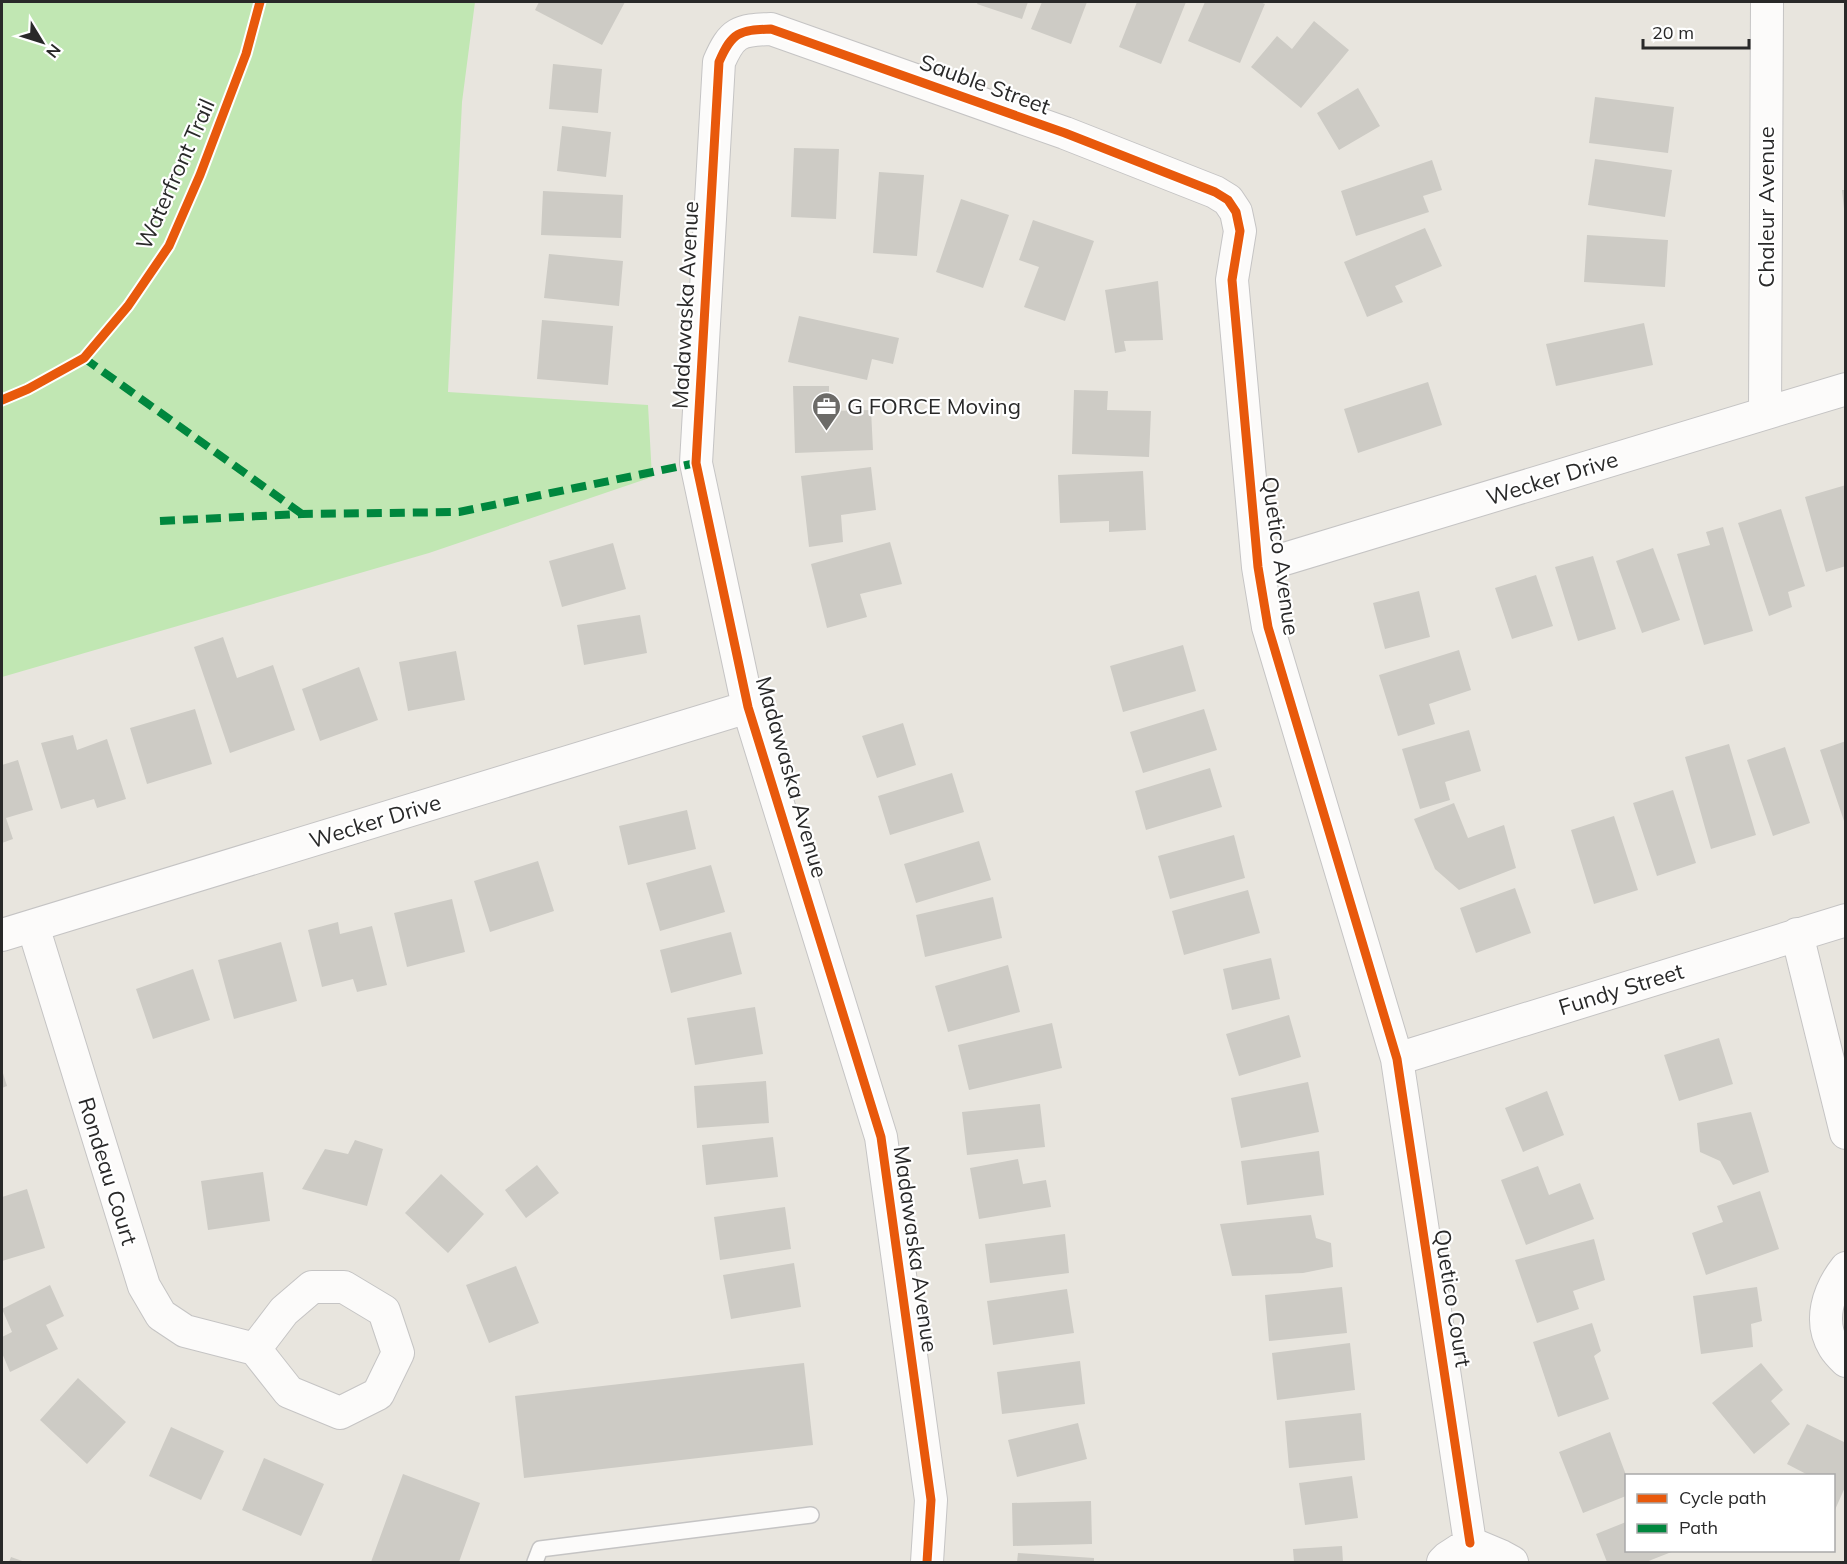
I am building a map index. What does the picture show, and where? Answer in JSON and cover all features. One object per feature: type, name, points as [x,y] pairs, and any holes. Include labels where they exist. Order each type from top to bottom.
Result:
[{"type":"street","name":"Chaleur Avenue","points":[[1765,413],[1767,2]]},
{"type":"street","name":"Madawaska Avenue","points":[[771,29],[752,29],[738,33],[726,45],[719,62],[696,463],[748,707],[881,1137],[931,1500],[927,1563]]},
{"type":"street","name":"Sauble Street","points":[[771,29],[1065,133],[1184,180]]},
{"type":"street","name":"Quetico Avenue","points":[[1184,180],[1215,192],[1228,200],[1236,212],[1240,231],[1232,280],[1258,567],[1268,627],[1397,1059]]},
{"type":"street","name":"Wecker Drive","points":[[1258,567],[1845,389]]},
{"type":"street","name":"Wecker Drive","points":[[2,935],[748,707]]},
{"type":"street","name":"Fundy Street","points":[[1397,1059],[1845,920]]},
{"type":"street","name":"Rondeau Court","points":[[33,926],[144,1286],[162,1315],[185,1331],[255,1349]]},
{"type":"street","points":[[1797,934],[1845,1133]]},
{"type":"street","name":"Quetico Court","points":[[1397,1059],[1470,1543]]},
{"type":"street","points":[[1845,1268],[1833,1289],[1826,1311],[1827,1330],[1834,1347],[1845,1361]]},
{"type":"street","points":[[312,1287],[344,1287],[384,1311],[398,1353],[378,1394],[340,1413],[288,1392],[255,1349],[284,1311],[312,1287]]},
{"type":"street","points":[[1443,1563],[1470,1543],[1512,1563]]},
{"type":"lane","points":[[535,1563],[540,1549],[811,1515]]},
{"type":"green space","points":[[2,2],[475,2],[462,102],[448,392],[648,405],[652,477],[429,553],[2,677]]},
{"type":"building","points":[[539,2],[625,2],[602,45],[535,10]]},
{"type":"building","points":[[978,2],[1028,2],[1022,19],[977,4]]},
{"type":"building","points":[[1042,2],[1087,2],[1071,44],[1031,29]]},
{"type":"building","points":[[1137,2],[1186,2],[1161,64],[1119,47]]},
{"type":"building","points":[[1205,2],[1260,2],[1265,4],[1240,63],[1188,41]]},
{"type":"building","points":[[1314,21],[1349,50],[1301,108],[1251,67],[1277,36],[1292,49]]},
{"type":"building","points":[[553,64],[602,69],[598,113],[549,109]]},
{"type":"building","points":[[1358,88],[1380,126],[1339,150],[1317,113]]},
{"type":"building","points":[[1595,97],[1674,107],[1668,153],[1589,143]]},
{"type":"building","points":[[562,126],[611,132],[606,177],[557,171]]},
{"type":"building","points":[[794,148],[839,149],[836,219],[791,217]]},
{"type":"building","points":[[1595,159],[1672,170],[1665,217],[1588,205]]},
{"type":"building","points":[[1432,160],[1442,190],[1423,196],[1429,212],[1356,236],[1341,191]]},
{"type":"building","points":[[879,172],[924,175],[917,256],[873,253]]},
{"type":"building","points":[[1842,190],[1846,190],[1846,208],[1844,209]]},
{"type":"building","points":[[543,191],[623,195],[621,238],[541,235]]},
{"type":"building","points":[[961,199],[1009,215],[983,288],[936,272]]},
{"type":"building","points":[[1033,220],[1094,241],[1065,321],[1024,307],[1039,267],[1019,260]]},
{"type":"building","points":[[1425,228],[1442,266],[1395,286],[1403,302],[1367,317],[1344,262]]},
{"type":"building","points":[[1587,235],[1668,240],[1665,287],[1584,282]]},
{"type":"building","points":[[549,254],[623,261],[619,306],[544,298]]},
{"type":"building","points":[[1158,281],[1163,340],[1124,341],[1126,351],[1115,353],[1105,290]]},
{"type":"building","points":[[799,316],[899,338],[893,364],[872,359],[867,380],[788,362]]},
{"type":"building","points":[[542,320],[613,326],[608,385],[537,379]]},
{"type":"building","points":[[1644,323],[1653,365],[1556,386],[1546,344]]},
{"type":"building","points":[[1428,382],[1442,425],[1358,453],[1344,409]]},
{"type":"building","points":[[793,386],[829,386],[829,411],[871,410],[873,450],[795,453]]},
{"type":"building","points":[[1074,390],[1108,391],[1107,410],[1151,411],[1149,457],[1072,454]]},
{"type":"building","points":[[871,467],[876,510],[841,515],[843,542],[809,547],[801,476]]},
{"type":"building","points":[[1143,471],[1146,530],[1109,532],[1109,521],[1060,523],[1058,475]]},
{"type":"building","points":[[1846,485],[1846,566],[1826,572],[1805,497]]},
{"type":"building","points":[[1781,509],[1805,586],[1788,592],[1792,607],[1769,616],[1738,523]]},
{"type":"building","points":[[1723,527],[1753,631],[1704,645],[1677,554],[1710,545],[1706,532]]},
{"type":"building","points":[[890,542],[902,584],[860,594],[867,617],[827,628],[811,564]]},
{"type":"building","points":[[613,543],[626,589],[562,607],[549,561]]},
{"type":"building","points":[[1653,548],[1680,620],[1642,633],[1616,561]]},
{"type":"building","points":[[1593,556],[1616,629],[1578,641],[1555,567]]},
{"type":"building","points":[[1536,575],[1553,626],[1512,639],[1495,588]]},
{"type":"building","points":[[1419,591],[1430,637],[1385,649],[1373,603]]},
{"type":"building","points":[[640,615],[647,653],[584,665],[577,625]]},
{"type":"building","points":[[223,637],[237,678],[273,665],[295,730],[230,753],[194,647]]},
{"type":"building","points":[[1183,645],[1196,691],[1123,712],[1110,666]]},
{"type":"building","points":[[1459,650],[1471,690],[1429,704],[1435,724],[1398,736],[1379,675]]},
{"type":"building","points":[[456,651],[465,700],[408,711],[399,662]]},
{"type":"building","points":[[359,667],[378,720],[320,741],[302,689]]},
{"type":"building","points":[[195,709],[212,764],[147,784],[130,728]]},
{"type":"building","points":[[1204,709],[1217,750],[1143,773],[1130,732]]},
{"type":"building","points":[[903,723],[916,765],[877,778],[862,736]]},
{"type":"building","points":[[1469,730],[1481,771],[1445,782],[1450,800],[1420,809],[1402,749]]},
{"type":"building","points":[[73,735],[77,750],[107,739],[126,799],[97,808],[94,799],[61,809],[41,743]]},
{"type":"building","points":[[1846,741],[1846,824],[1845,824],[1820,750]]},
{"type":"building","points":[[1729,744],[1756,835],[1711,849],[1685,757]]},
{"type":"building","points":[[1785,747],[1810,823],[1773,836],[1747,760]]},
{"type":"building","points":[[18,760],[33,810],[6,818],[13,839],[2,843],[2,765]]},
{"type":"building","points":[[1210,768],[1222,807],[1146,830],[1135,791]]},
{"type":"building","points":[[952,773],[964,812],[890,835],[878,796]]},
{"type":"building","points":[[1673,790],[1696,863],[1657,876],[1633,803]]},
{"type":"building","points":[[1454,803],[1468,838],[1504,825],[1516,868],[1459,890],[1435,869],[1414,819]]},
{"type":"building","points":[[687,810],[696,849],[628,865],[619,826]]},
{"type":"building","points":[[1614,816],[1638,890],[1594,904],[1571,830]]},
{"type":"building","points":[[1234,835],[1245,878],[1170,899],[1158,856]]},
{"type":"building","points":[[979,841],[991,880],[916,903],[904,864]]},
{"type":"building","points":[[538,861],[554,911],[490,932],[474,881]]},
{"type":"building","points":[[711,865],[725,912],[660,931],[646,883]]},
{"type":"building","points":[[1515,888],[1531,933],[1476,953],[1460,908]]},
{"type":"building","points":[[1248,890],[1260,933],[1184,955],[1172,911]]},
{"type":"building","points":[[993,897],[1002,938],[925,957],[916,915]]},
{"type":"building","points":[[452,899],[465,952],[407,967],[394,913]]},
{"type":"building","points":[[338,922],[340,934],[372,926],[387,985],[357,992],[353,979],[322,987],[308,930]]},
{"type":"building","points":[[731,932],[742,974],[671,993],[660,950]]},
{"type":"building","points":[[281,942],[297,1001],[234,1019],[218,960]]},
{"type":"building","points":[[1271,958],[1280,999],[1232,1010],[1223,969]]},
{"type":"building","points":[[1008,965],[1020,1012],[948,1032],[935,986]]},
{"type":"building","points":[[193,969],[210,1020],[153,1039],[136,989]]},
{"type":"building","points":[[755,1007],[763,1054],[695,1065],[687,1018]]},
{"type":"building","points":[[1289,1015],[1301,1057],[1239,1076],[1226,1034]]},
{"type":"building","points":[[1052,1023],[1062,1068],[969,1090],[958,1045]]},
{"type":"building","points":[[1719,1038],[1733,1084],[1679,1101],[1664,1055]]},
{"type":"building","points":[[2,1070],[7,1086],[2,1088]]},
{"type":"building","points":[[766,1081],[769,1123],[697,1128],[694,1086]]},
{"type":"building","points":[[1308,1082],[1319,1132],[1241,1148],[1231,1098]]},
{"type":"building","points":[[1547,1091],[1564,1135],[1523,1152],[1505,1108]]},
{"type":"building","points":[[1040,1104],[1045,1147],[967,1155],[962,1112]]},
{"type":"building","points":[[1751,1112],[1769,1172],[1733,1185],[1720,1161],[1700,1152],[1697,1123]]},
{"type":"building","points":[[773,1137],[778,1177],[706,1185],[702,1145]]},
{"type":"building","points":[[355,1140],[383,1149],[367,1206],[302,1189],[325,1149],[348,1154]]},
{"type":"building","points":[[1319,1151],[1324,1195],[1247,1205],[1241,1161]]},
{"type":"building","points":[[1018,1159],[1023,1184],[1046,1180],[1051,1207],[979,1219],[970,1168]]},
{"type":"building","points":[[537,1165],[559,1193],[526,1218],[505,1190]]},
{"type":"building","points":[[1538,1166],[1549,1195],[1580,1183],[1594,1219],[1526,1245],[1501,1180]]},
{"type":"building","points":[[263,1172],[270,1221],[208,1230],[201,1181]]},
{"type":"building","points":[[441,1174],[484,1214],[448,1253],[405,1213]]},
{"type":"building","points":[[27,1189],[45,1248],[2,1261],[2,1197]]},
{"type":"building","points":[[1760,1191],[1779,1249],[1706,1275],[1692,1233],[1723,1222],[1717,1206]]},
{"type":"building","points":[[785,1207],[791,1249],[720,1260],[714,1217]]},
{"type":"building","points":[[1311,1215],[1316,1238],[1331,1243],[1333,1267],[1303,1273],[1232,1276],[1220,1224]]},
{"type":"building","points":[[1065,1234],[1069,1273],[990,1283],[985,1244]]},
{"type":"building","points":[[1594,1239],[1605,1280],[1573,1291],[1579,1309],[1537,1323],[1515,1260]]},
{"type":"building","points":[[794,1263],[801,1307],[731,1319],[723,1275]]},
{"type":"building","points":[[516,1266],[539,1323],[489,1343],[466,1285]]},
{"type":"building","points":[[50,1285],[64,1316],[46,1325],[58,1349],[10,1372],[2,1353],[2,1337],[12,1332],[2,1309]]},
{"type":"building","points":[[1342,1287],[1347,1333],[1269,1341],[1265,1295]]},
{"type":"building","points":[[1757,1287],[1762,1321],[1751,1324],[1753,1347],[1701,1354],[1693,1296]]},
{"type":"building","points":[[1067,1289],[1074,1333],[993,1345],[987,1301]]},
{"type":"building","points":[[1592,1323],[1601,1351],[1594,1356],[1609,1399],[1558,1417],[1533,1342]]},
{"type":"building","points":[[1350,1343],[1355,1390],[1277,1400],[1272,1353]]},
{"type":"building","points":[[1080,1361],[1085,1404],[1002,1414],[997,1372]]},
{"type":"building","points":[[804,1363],[813,1445],[524,1478],[515,1396]]},
{"type":"building","points":[[1761,1363],[1783,1390],[1771,1401],[1790,1424],[1754,1454],[1712,1403]]},
{"type":"building","points":[[78,1378],[126,1422],[87,1464],[40,1420]]},
{"type":"building","points":[[1361,1413],[1365,1460],[1289,1468],[1285,1421]]},
{"type":"building","points":[[1078,1423],[1087,1459],[1017,1477],[1008,1440]]},
{"type":"building","points":[[1807,1424],[1846,1443],[1846,1485],[1835,1510],[1835,1474],[1806,1474],[1787,1464]]},
{"type":"building","points":[[171,1427],[224,1451],[201,1500],[149,1476]]},
{"type":"building","points":[[1610,1432],[1626,1474],[1625,1496],[1583,1513],[1559,1452]]},
{"type":"building","points":[[264,1458],[324,1484],[301,1536],[242,1510]]},
{"type":"building","points":[[403,1474],[480,1503],[459,1562],[371,1562]]},
{"type":"building","points":[[1352,1476],[1358,1518],[1305,1525],[1299,1483]]},
{"type":"building","points":[[1091,1501],[1092,1544],[1013,1546],[1012,1503]]},
{"type":"building","points":[[1625,1522],[1625,1552],[1671,1552],[1646,1562],[1607,1562],[1596,1534]]},
{"type":"building","points":[[1342,1546],[1343,1562],[1294,1562],[1293,1549]]},
{"type":"building","points":[[1018,1553],[1094,1558],[1094,1562],[1017,1562]]},
{"type":"building","points":[[11,1557],[25,1562],[9,1562]]},
{"type":"marked path","points":[[84,358],[302,514]]},
{"type":"marked path","points":[[160,521],[302,514],[459,512],[696,463]]},
{"type":"cycle path","name":"Waterfront Trail","points":[[2,400],[28,389],[84,358],[128,306],[169,246],[200,175],[246,54],[260,2]]},
{"type":"cycle path","points":[[927,1562],[931,1500],[881,1137],[748,707],[696,463],[719,62],[728,44],[738,35],[751,30],[771,29],[1065,133],[1215,192],[1228,200],[1236,212],[1240,231],[1232,280],[1258,567],[1268,627],[1397,1059],[1470,1543]]},
{"type":"place","name":"G FORCE Moving","points":[[826,432]]}]
